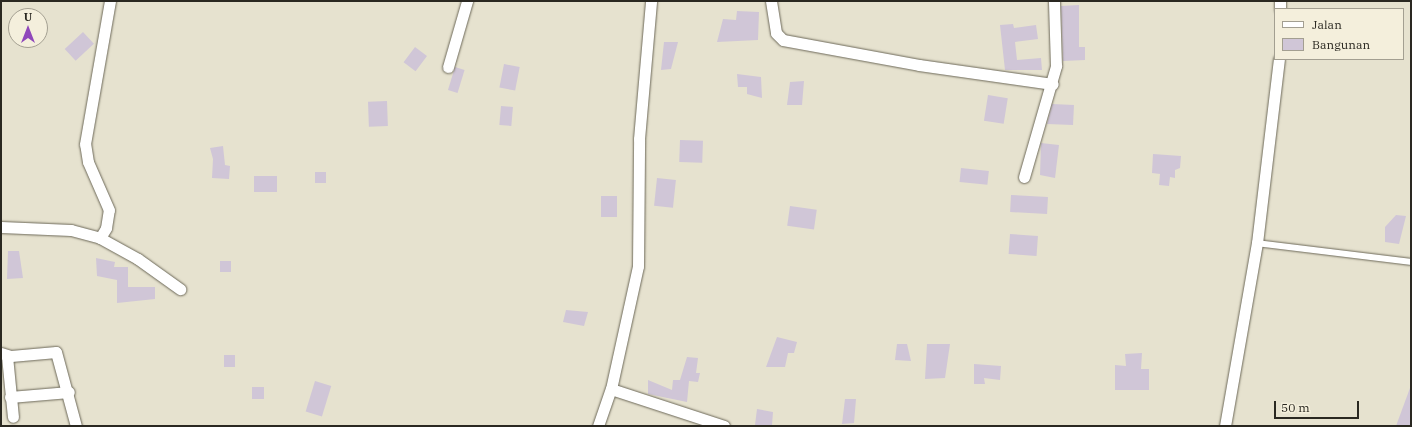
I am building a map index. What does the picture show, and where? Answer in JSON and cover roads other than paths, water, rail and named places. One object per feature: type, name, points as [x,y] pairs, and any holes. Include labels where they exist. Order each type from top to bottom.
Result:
[{"type":"street","points":[[100,238],[106,228],[109,210],[88,162],[85,144],[110,1]]},
{"type":"street","points":[[448,66],[467,1]]},
{"type":"street","points":[[598,426],[611,389],[638,266],[639,139],[651,1]]},
{"type":"street","points":[[771,1],[776,33],[784,40],[919,65],[1053,84]]},
{"type":"street","points":[[1024,177],[1053,84],[1056,66],[1054,1]]},
{"type":"street","points":[[1225,426],[1257,243],[1278,60]]},
{"type":"street","points":[[1,227],[71,230],[100,238],[138,259],[180,289]]},
{"type":"street","points":[[13,417],[4,354],[56,352],[69,392],[76,426]]},
{"type":"street","points":[[611,389],[724,426]]},
{"type":"street","points":[[10,397],[69,392]]},
{"type":"lane","points":[[1257,243],[1411,262]]}]
